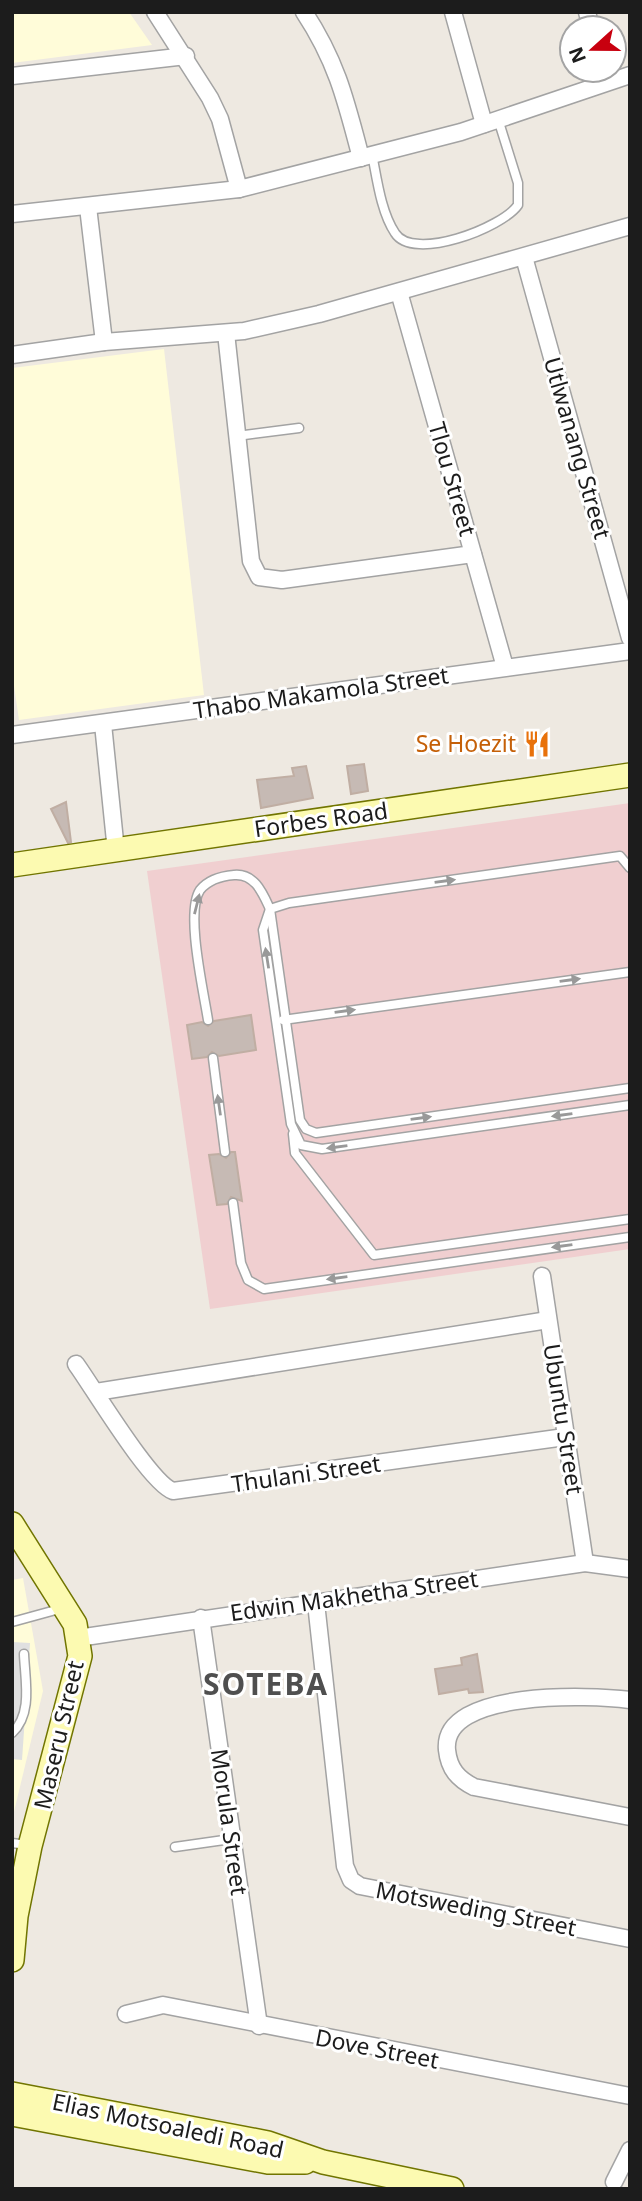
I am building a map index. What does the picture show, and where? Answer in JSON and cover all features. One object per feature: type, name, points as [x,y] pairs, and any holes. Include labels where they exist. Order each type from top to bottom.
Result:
[{"type":"street","points":[[155,12],[186,56],[220,119],[239,189]]},
{"type":"street","points":[[304,12],[330,53],[366,156]]},
{"type":"street","points":[[453,12],[491,121]]},
{"type":"street","points":[[12,76],[186,56]]},
{"type":"street","points":[[12,214],[239,189],[491,121],[585,84]]},
{"type":"street","points":[[88,207],[104,342]]},
{"type":"street","points":[[12,355],[104,342],[226,333],[306,317],[630,226]]},
{"type":"street","name":"Utlwanang Street","points":[[524,257],[630,638]]},
{"type":"street","name":"Tlou Street","points":[[399,292],[505,667]]},
{"type":"street","points":[[226,333],[251,561],[259,577],[282,580],[473,554]]},
{"type":"street","name":"Thabo Makamola Street","points":[[12,735],[630,651]]},
{"type":"street","points":[[103,724],[116,850]]},
{"type":"street","name":"Forbes Road","points":[[12,865],[630,775]]},
{"type":"street","name":"Ubuntu Street","points":[[542,1276],[585,1563]]},
{"type":"street","points":[[96,1392],[548,1320]]},
{"type":"street","name":"Thulani Street","points":[[76,1364],[155,1477],[173,1491],[565,1437]]},
{"type":"street","name":"Maseru Street","points":[[12,1524],[66,1607],[78,1638],[80,1656],[77,1678],[21,1844],[12,1961]]},
{"type":"street","name":"Edwin Makhetha Street","points":[[78,1638],[585,1563],[630,1569]]},
{"type":"street","name":"Motsweding Street","points":[[316,1603],[345,1866],[351,1880],[360,1886],[630,1939]]},
{"type":"street","name":"Morula Street","points":[[201,1618],[259,2026]]},
{"type":"street","points":[[630,1700],[579,1695],[473,1711],[457,1720],[447,1743],[452,1768],[460,1779],[474,1787],[630,1817]]},
{"type":"street","name":"Dove Street","points":[[126,2014],[163,2005],[259,2026],[630,2096]]},
{"type":"street","name":"Elias Motsoaledi Road","points":[[12,2094],[268,2143],[323,2162],[452,2189]]},
{"type":"street","name":"Elias Motsoaledi Road","points":[[12,2114],[268,2162],[323,2162]]},
{"type":"street","points":[[614,2182],[630,2150]]},
{"type":"lane","points":[[366,156],[396,235],[408,244],[433,244],[484,229],[503,220],[518,205],[519,183],[491,121]]},
{"type":"lane","points":[[237,436],[299,428]]},
{"type":"lane","points":[[270,909],[289,903],[620,856],[630,868]]},
{"type":"lane","points":[[208,1020],[194,915],[200,891],[219,877],[240,874],[259,886],[270,909],[263,930],[300,1120],[306,1129],[316,1133],[630,1087]]},
{"type":"lane","points":[[282,1020],[630,972]]},
{"type":"lane","points":[[282,1020],[295,1153],[374,1255],[630,1219]]},
{"type":"lane","points":[[213,1058],[225,1152]]},
{"type":"lane","points":[[291,1124],[301,1145],[322,1149],[630,1105]]},
{"type":"lane","points":[[233,1203],[240,1263],[248,1280],[264,1289],[630,1237]]},
{"type":"lane","points":[[12,1622],[66,1607]]},
{"type":"lane","points":[[12,1733],[22,1722],[26,1707],[24,1654]]},
{"type":"lane","points":[[175,1847],[231,1839]]},
{"type":"shaded area","points":[[12,12],[129,12],[152,45],[12,63]]},
{"type":"shaded area","points":[[164,349],[204,695],[19,720],[12,672],[12,368]]},
{"type":"shaded area","points":[[630,803],[630,1249],[210,1309],[147,871]]},
{"type":"shaded area","points":[[23,1578],[43,1691],[12,1820],[12,1580]]},
{"type":"shaded area","points":[[12,1642],[30,1643],[22,1760],[12,1759]]},
{"type":"building","points":[[364,764],[368,791],[351,794],[347,766]]},
{"type":"building","points":[[306,766],[313,798],[261,808],[257,780],[294,776],[292,768]]},
{"type":"building","points":[[66,802],[71,842],[68,843],[51,809]]},
{"type":"building","points":[[251,1015],[256,1050],[219,1056],[212,1052],[207,1057],[192,1059],[187,1025],[202,1022],[208,1026],[214,1021]]},
{"type":"building","points":[[231,1152],[235,1152],[242,1201],[231,1197],[227,1204],[217,1205],[209,1155],[219,1154],[226,1158]]},
{"type":"building","points":[[477,1654],[483,1692],[469,1693],[468,1689],[439,1694],[435,1669],[462,1665],[461,1658]]},
{"type":"place","name":"Se Hoezit","points":[[537,744]]},
{"type":"district","name":"SOTEBA","points":[[266,1685]]}]
